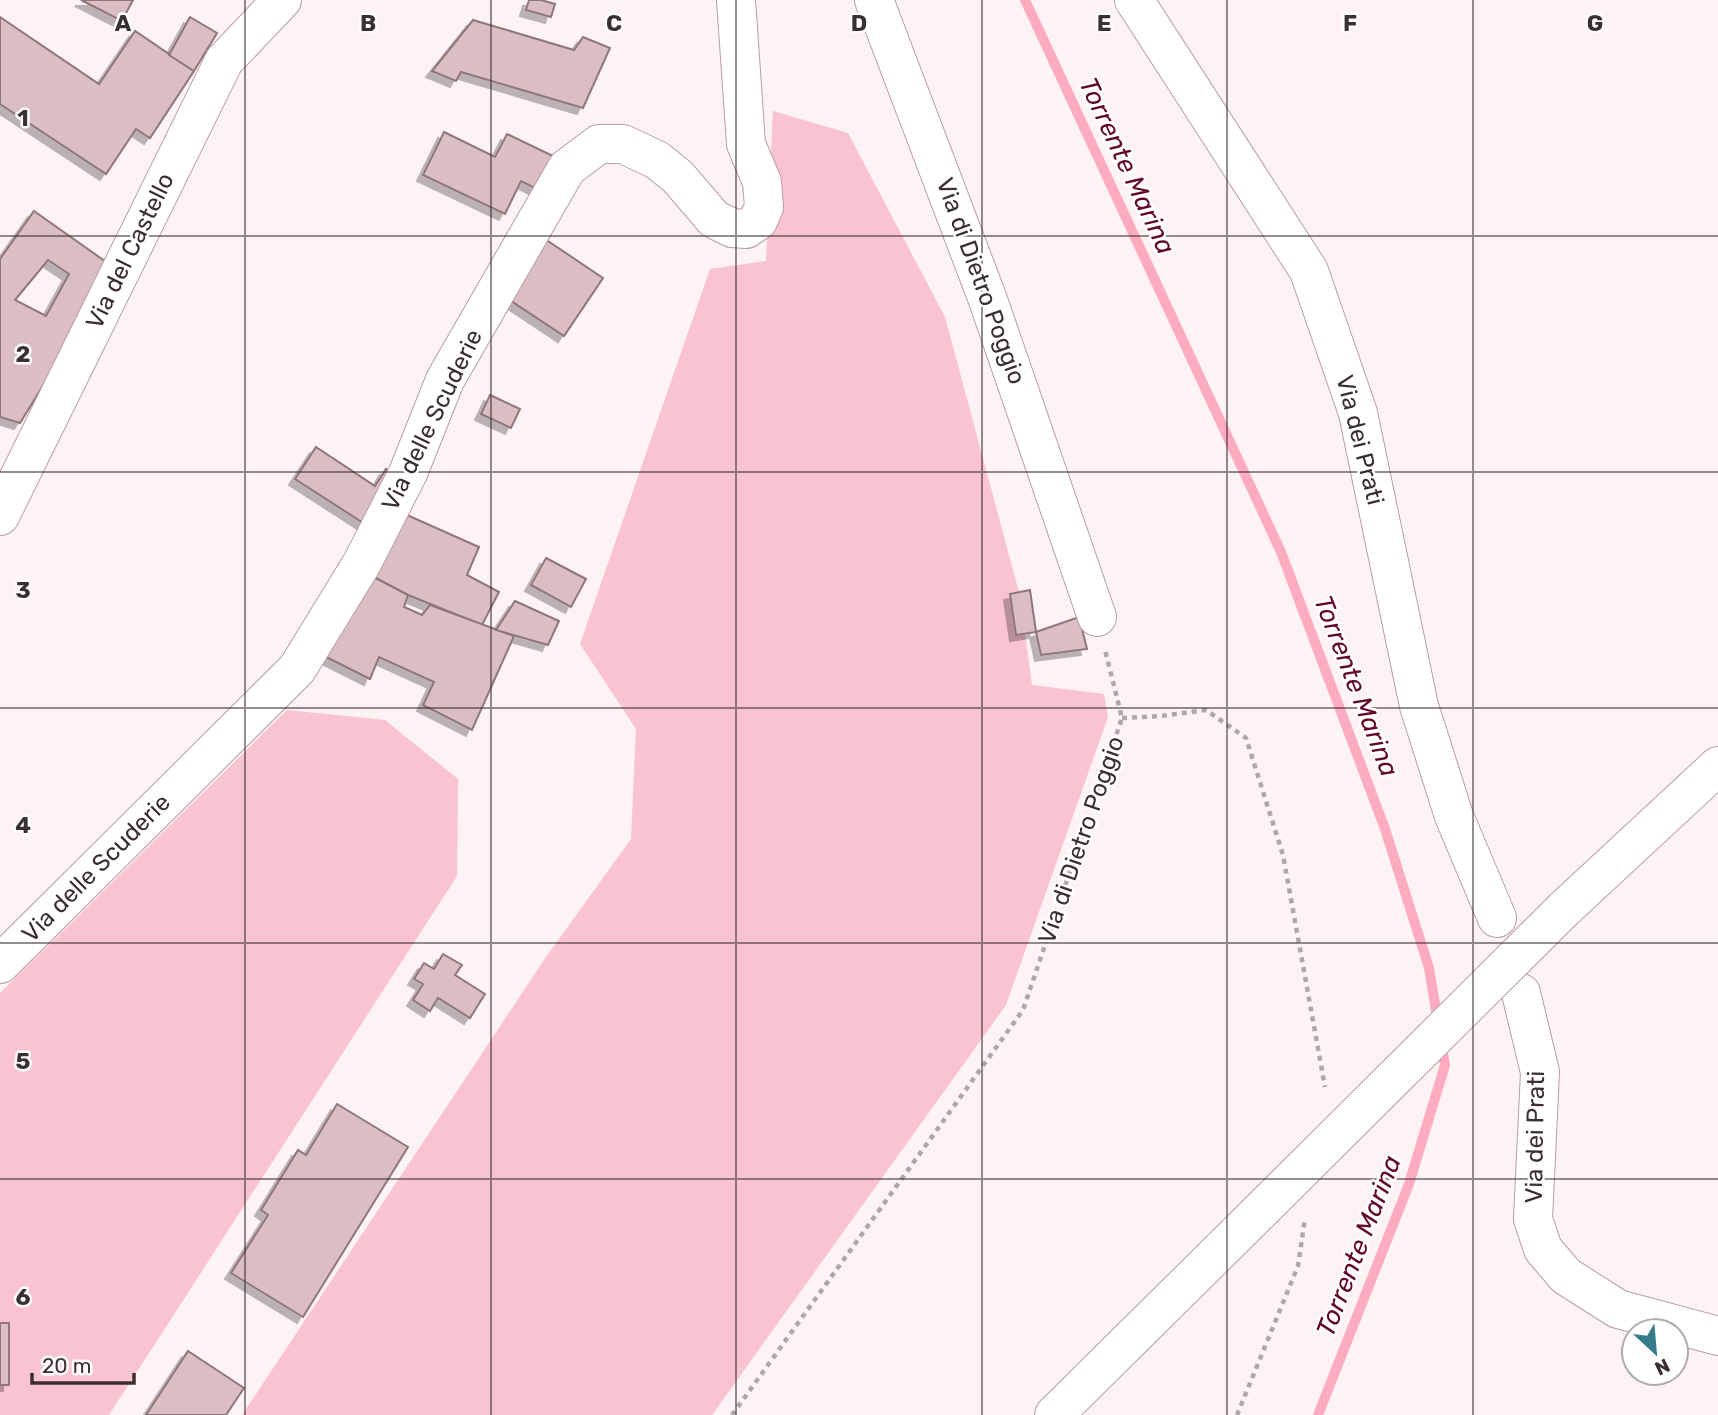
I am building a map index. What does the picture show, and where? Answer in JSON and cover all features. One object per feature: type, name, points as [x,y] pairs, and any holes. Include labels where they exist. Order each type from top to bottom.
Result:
[{"type":"street","name":"Via del Castello","points":[[0,516],[224,61],[282,0]]},
{"type":"street","name":"Via delle Scuderie","points":[[0,964],[297,669],[362,564],[408,473],[445,380],[567,168],[599,144],[623,144],[657,160],[678,177],[714,219],[732,228],[746,229],[758,221],[764,207],[762,181],[746,144],[736,0]]},
{"type":"street","name":"Via di Dietro Poggio","points":[[874,0],[988,300],[1097,618]]},
{"type":"street","name":"Via dei Prati","points":[[1134,0],[1309,271],[1358,413],[1419,706],[1454,816],[1497,918]]},
{"type":"street","points":[[1054,1415],[1564,909],[1718,766]]},
{"type":"street","name":"Via dei Prati","points":[[1521,993],[1540,1072],[1533,1219],[1543,1249],[1566,1276],[1618,1309],[1718,1336]]},
{"type":"path","name":"Via di Dietro Poggio","points":[[732,1415],[1023,1010],[1122,718],[1097,618]]},
{"type":"path","points":[[1122,718],[1206,710],[1246,738],[1283,855],[1325,1087]]},
{"type":"path","points":[[1237,1415],[1298,1266],[1306,1215]]},
{"type":"shaded area","points":[[773,111],[848,133],[945,317],[1020,596],[1032,685],[1104,694],[1108,717],[1006,1005],[712,1415],[242,1415],[546,957],[631,839],[636,729],[580,644],[710,269],[766,261]]},
{"type":"shaded area","points":[[287,710],[385,720],[458,779],[457,876],[109,1415],[0,1415],[0,993]]},
{"type":"building","points":[[81,0],[133,0],[122,21]]},
{"type":"building","points":[[529,0],[555,4],[551,17],[526,10]]},
{"type":"building","points":[[0,17],[99,84],[135,31],[194,71],[150,138],[136,129],[106,174],[0,104]]},
{"type":"building","points":[[190,17],[217,33],[194,71],[169,55]]},
{"type":"building","points":[[473,20],[574,50],[583,37],[610,48],[583,108],[461,72],[456,81],[432,71]]},
{"type":"building","points":[[444,132],[495,157],[507,134],[557,158],[541,191],[521,181],[505,214],[423,175]]},
{"type":"building","points":[[34,211],[109,264],[70,342],[20,423],[0,417],[0,259]],"holes":[[[48,260],[69,274],[46,316],[15,300]]]},
{"type":"building","points":[[545,239],[603,278],[564,336],[505,297]]},
{"type":"building","points":[[490,395],[520,409],[511,428],[481,414]]},
{"type":"building","points":[[316,447],[375,486],[386,469],[402,480],[371,528],[295,479]]},
{"type":"building","points":[[398,511],[479,547],[467,575],[499,592],[482,625],[408,595],[366,573]]},
{"type":"building","points":[[546,558],[586,579],[571,607],[531,585]]},
{"type":"building","points":[[366,573],[408,595],[404,607],[422,615],[430,605],[514,636],[472,730],[423,705],[434,682],[379,657],[370,679],[322,655]]},
{"type":"building","points":[[1030,590],[1036,632],[1016,635],[1010,594]]},
{"type":"building","points":[[515,601],[559,621],[548,645],[496,630]]},
{"type":"building","points":[[1079,617],[1087,649],[1041,655],[1036,632]]},
{"type":"building","points":[[443,954],[462,965],[455,975],[485,994],[470,1018],[438,998],[430,1011],[413,1000],[423,984],[414,979],[424,963],[434,969]]},
{"type":"building","points":[[337,1104],[408,1147],[303,1317],[231,1273],[268,1215],[261,1210],[298,1150],[306,1155]]},
{"type":"building","points":[[0,1323],[9,1323],[9,1385],[0,1385]]},
{"type":"building","points":[[188,1351],[244,1388],[226,1415],[146,1415]]},
{"type":"waterway","name":"Torrente Marina","points":[[1025,0],[1281,552],[1385,829],[1429,968],[1438,1022]]},
{"type":"waterway","name":"Torrente Marina","points":[[1318,1415],[1409,1184],[1445,1065],[1441,1042]]}]
